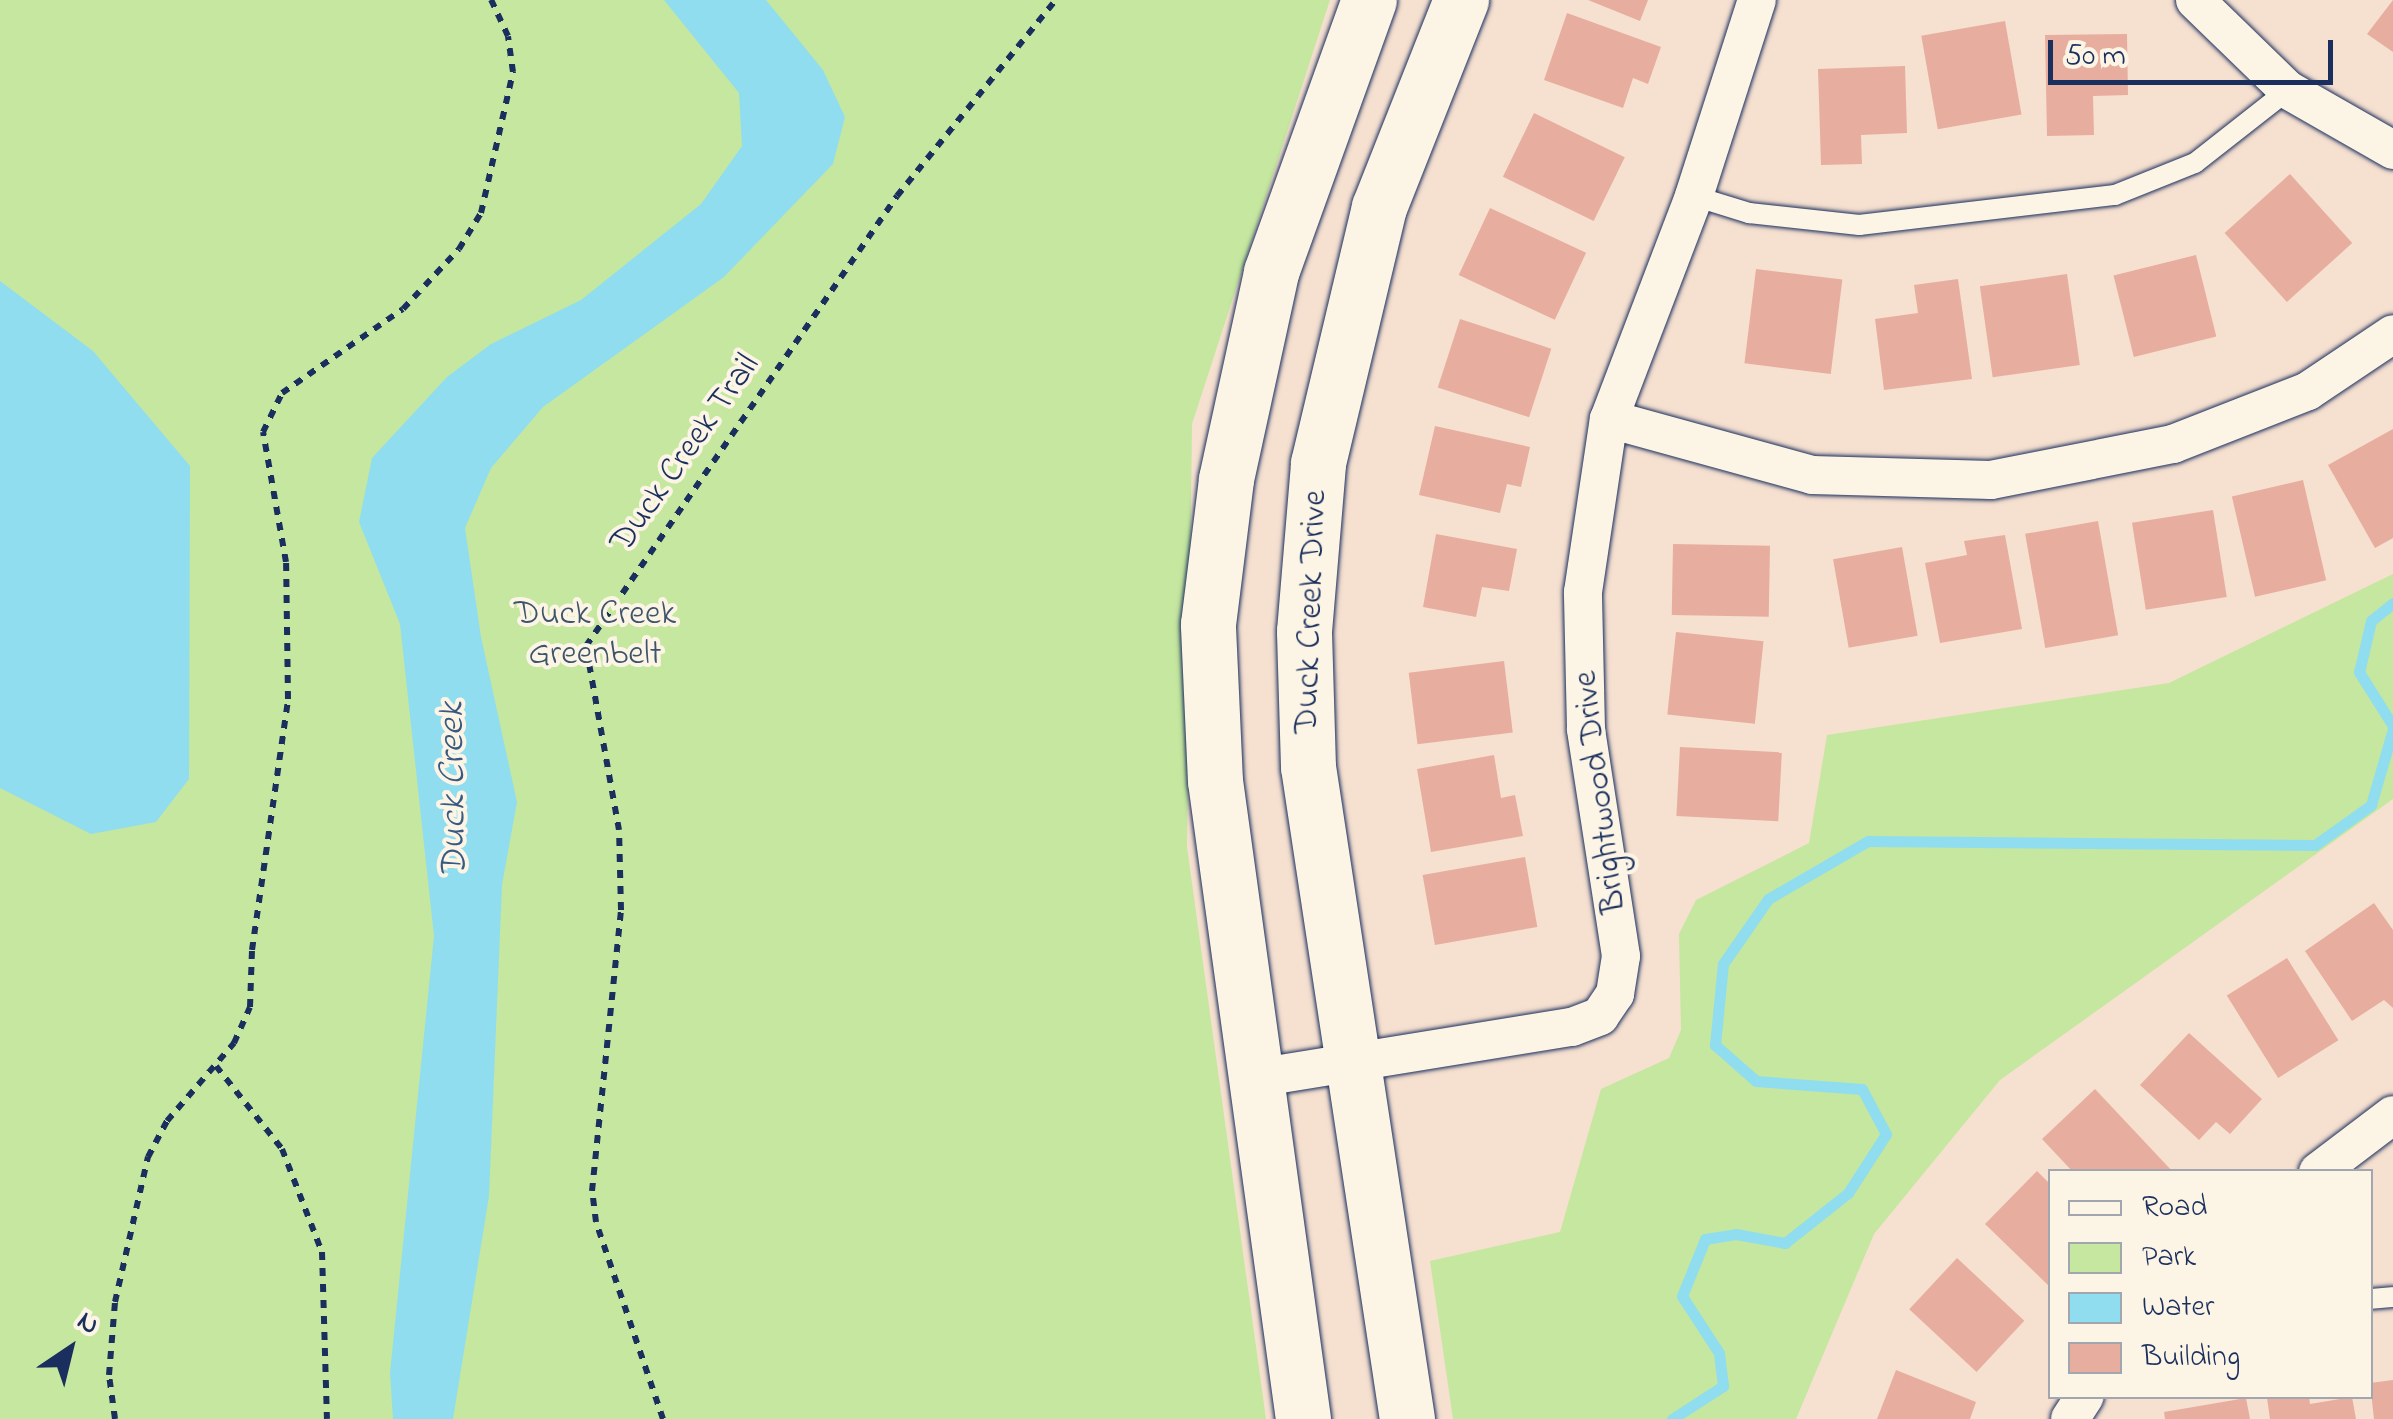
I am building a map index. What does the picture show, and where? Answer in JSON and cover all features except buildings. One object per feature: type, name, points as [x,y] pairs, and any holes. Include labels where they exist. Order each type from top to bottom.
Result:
[{"type":"main road","points":[[1303,1419],[1215,781],[1208,624],[1226,480],[1272,272],[1369,0]]},
{"type":"main road","name":"Duck Creek Drive","points":[[1406,1419],[1308,766],[1304,631],[1318,463],[1378,208],[1460,0]]},
{"type":"street","name":"Brightwood Drive","points":[[1256,1078],[1572,1027],[1600,1016],[1615,994],[1621,956],[1586,729],[1582,592],[1609,420],[1694,196],[1757,0]]},
{"type":"street","points":[[2195,0],[2288,90],[2393,150]]},
{"type":"street","points":[[1609,420],[1812,475],[1991,480],[2173,444],[2308,391],[2393,334]]},
{"type":"street","points":[[2322,1169],[2393,1116]]},
{"type":"lane","points":[[1694,196],[1749,213],[1859,225],[2116,194],[2195,164],[2288,90]]},
{"type":"path","points":[[116,1419],[109,1375],[116,1302],[139,1188],[167,1121],[215,1066],[250,1007],[256,914],[286,723],[286,562],[263,432],[282,392],[402,309],[459,249],[481,213],[513,72],[508,36],[491,0]]},
{"type":"path","name":"Duck Creek Trail","points":[[663,1419],[596,1222],[591,1179],[621,910],[619,830],[586,646],[897,196],[1056,0]]},
{"type":"path","points":[[215,1066],[282,1149],[322,1252],[327,1419]]},
{"type":"green space","name":"Duck Creek Greenbelt","points":[[0,0],[1330,0],[1192,424],[1187,847],[1266,1419],[0,1419]]},
{"type":"green space","points":[[2393,574],[2393,799],[2000,1080],[1874,1234],[1796,1419],[1453,1419],[1430,1261],[1560,1232],[1601,1089],[1669,1058],[1681,1030],[1679,934],[1696,900],[1809,843],[1827,735],[2169,683]]},
{"type":"water","name":"Duck Creek","points":[[664,0],[766,0],[823,70],[845,117],[833,164],[724,277],[543,407],[491,468],[465,528],[481,637],[517,802],[502,885],[489,1196],[453,1419],[393,1419],[390,1373],[434,936],[400,624],[359,522],[372,458],[447,377],[491,344],[581,300],[701,204],[742,146],[739,93]]},
{"type":"water","points":[[0,281],[93,351],[190,466],[189,779],[156,822],[91,834],[0,788]]},
{"type":"waterway","points":[[2393,603],[2371,621],[2359,672],[2393,726]]},
{"type":"waterway","points":[[1672,1419],[1723,1386],[1719,1353],[1682,1296],[1705,1239],[1736,1234],[1785,1243],[1848,1193],[1886,1134],[1862,1089],[1756,1081],[1715,1045],[1723,964],[1768,899],[1868,841],[2315,845],[2371,805],[2393,729]]}]
